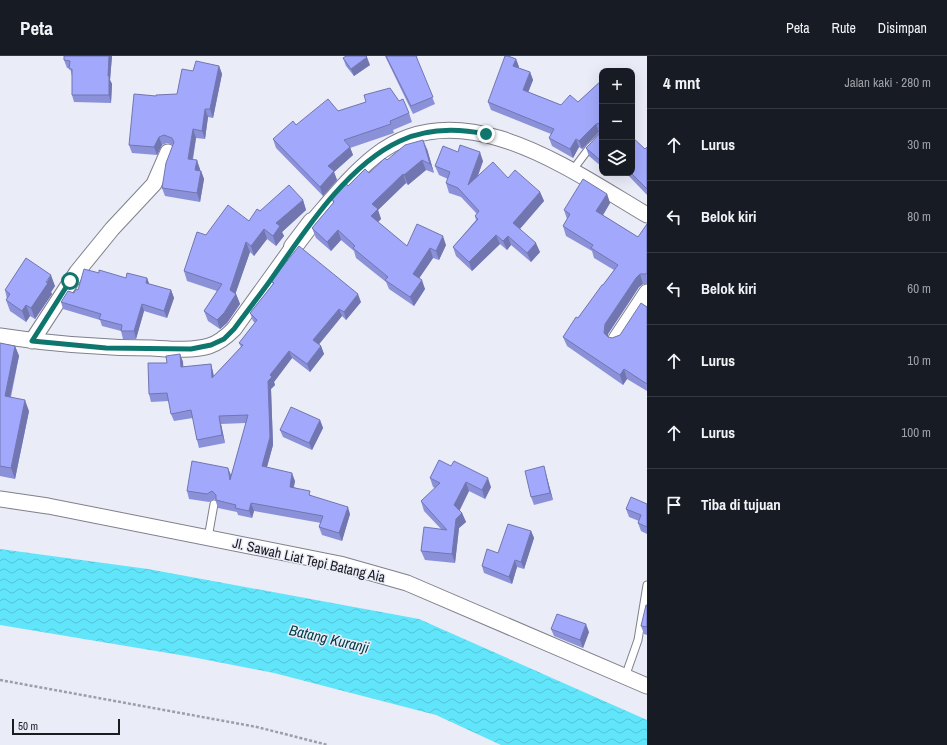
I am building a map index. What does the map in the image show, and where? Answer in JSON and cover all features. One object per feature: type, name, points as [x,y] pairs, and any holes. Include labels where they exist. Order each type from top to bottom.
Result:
[{"type":"street","points":[[0,336],[32,341],[106,348],[191,349],[211,345],[224,339],[234,329],[312,222],[340,189],[375,155],[401,140],[429,132],[454,129],[486,134],[510,141],[572,172],[647,216]]},
{"type":"street","points":[[32,341],[77,272],[112,229],[154,184],[168,152]]},
{"type":"street","points":[[616,340],[647,292]]},
{"type":"street","name":"Jl. Sawah Liat Tepi Batang Aia","points":[[0,499],[48,506],[340,564],[407,583],[647,686]]},
{"type":"lane","points":[[572,172],[590,147],[599,139]]},
{"type":"lane","points":[[208,538],[214,504]]},
{"type":"lane","points":[[625,677],[638,640],[647,585]]},
{"type":"path","points":[[0,680],[257,727],[328,745]]},
{"type":"water","name":"Batang Kuranji","points":[[0,549],[148,569],[419,619],[647,720],[647,745],[501,745],[436,715],[274,673],[192,657],[0,625]]},
{"type":"building","points":[[64,56],[109,56],[109,95],[72,95],[72,69],[69,69],[70,61],[64,60]]},
{"type":"building","points":[[346,56],[367,57],[351,69],[343,58]]},
{"type":"building","points":[[386,56],[416,56],[433,97],[411,106]]},
{"type":"building","points":[[505,56],[508,56],[516,59],[513,66],[530,72],[523,90],[561,105],[570,95],[578,102],[599,83],[599,123],[596,124],[579,141],[576,139],[570,149],[549,138],[554,129],[488,102]]},
{"type":"building","points":[[196,61],[219,66],[210,109],[205,109],[202,131],[193,129],[188,159],[197,160],[195,170],[201,171],[197,193],[162,188],[166,163],[174,142],[172,138],[164,135],[159,137],[154,147],[129,145],[134,94],[156,96],[177,94],[182,69],[193,71]]},
{"type":"building","points":[[390,88],[399,101],[403,99],[409,113],[390,121],[391,124],[344,140],[350,147],[328,166],[334,171],[320,187],[273,139],[293,121],[296,125],[328,99],[338,111],[366,102],[364,95]]},
{"type":"building","points":[[599,134],[599,159],[586,148]]},
{"type":"building","points":[[423,140],[430,164],[422,160],[404,175],[403,174],[372,204],[378,209],[371,216],[407,246],[417,224],[443,236],[436,251],[430,248],[413,274],[422,280],[410,297],[385,280],[388,277],[353,248],[355,246],[338,230],[327,242],[312,228],[334,202],[332,199],[346,183],[348,186],[365,169],[369,173],[385,158],[387,160],[405,145]]},
{"type":"building","points":[[635,140],[645,149],[647,147],[647,189],[634,176]]},
{"type":"building","points":[[460,145],[480,152],[468,185],[493,162],[508,178],[515,170],[540,192],[513,223],[536,243],[527,253],[508,236],[503,241],[496,235],[469,262],[453,247],[478,219],[475,216],[479,211],[458,188],[446,183],[450,172],[435,166],[443,146],[458,152]]},
{"type":"building","points":[[583,179],[607,194],[596,211],[638,237],[647,224],[647,273],[640,274],[636,278],[605,324],[604,333],[608,337],[612,338],[620,335],[641,303],[647,307],[647,384],[624,369],[620,375],[563,337],[576,317],[578,318],[618,265],[591,248],[593,245],[563,226],[570,214],[564,210]]},
{"type":"building","points":[[289,185],[303,200],[276,223],[280,226],[273,236],[264,229],[251,246],[246,242],[230,290],[236,294],[224,313],[217,320],[204,311],[222,284],[184,271],[197,232],[206,235],[228,205],[249,221],[257,209],[260,211]]},
{"type":"building","points":[[299,246],[358,294],[344,312],[339,309],[313,340],[321,346],[307,364],[289,351],[270,375],[272,377],[268,381],[270,437],[262,466],[292,473],[290,487],[310,491],[309,495],[348,507],[339,533],[319,527],[323,516],[251,503],[249,511],[235,508],[236,505],[216,500],[216,495],[212,491],[207,494],[187,491],[192,461],[228,468],[230,480],[248,415],[219,416],[222,435],[197,440],[191,410],[171,414],[167,393],[149,394],[148,363],[167,363],[166,356],[180,354],[181,367],[211,364],[212,378],[243,345],[239,343],[257,320],[250,313],[274,283],[271,281]]},
{"type":"building","points":[[26,258],[51,275],[46,282],[48,283],[31,308],[26,305],[22,311],[6,300],[10,294],[5,290]]},
{"type":"building","points":[[84,269],[99,273],[99,270],[126,278],[127,273],[147,278],[146,283],[171,290],[164,311],[142,304],[134,331],[121,331],[122,325],[99,319],[101,314],[61,302],[68,291],[74,293],[76,289],[78,290]]},
{"type":"building","points":[[0,343],[15,346],[5,396],[25,400],[11,468],[0,466]]},
{"type":"building","points":[[291,407],[320,420],[309,443],[280,430]]},
{"type":"building","points":[[439,460],[451,466],[454,461],[488,478],[482,490],[466,482],[454,505],[462,513],[456,519],[452,554],[421,551],[424,527],[447,530],[421,501],[440,483],[430,478]]},
{"type":"building","points":[[544,466],[550,493],[531,497],[525,471]]},
{"type":"building","points":[[631,497],[647,504],[647,527],[638,523],[641,515],[626,509]]},
{"type":"building","points":[[508,524],[531,531],[521,562],[515,560],[509,577],[482,566],[487,549],[498,553]]},
{"type":"building","points":[[647,605],[647,627],[641,626]]},
{"type":"building","points":[[557,614],[586,624],[580,640],[551,629]]},
{"type":"route","points":[[70,281],[32,341],[106,348],[191,349],[211,345],[224,339],[234,329],[312,222],[340,189],[375,155],[401,140],[429,132],[454,129],[486,134]]}]
